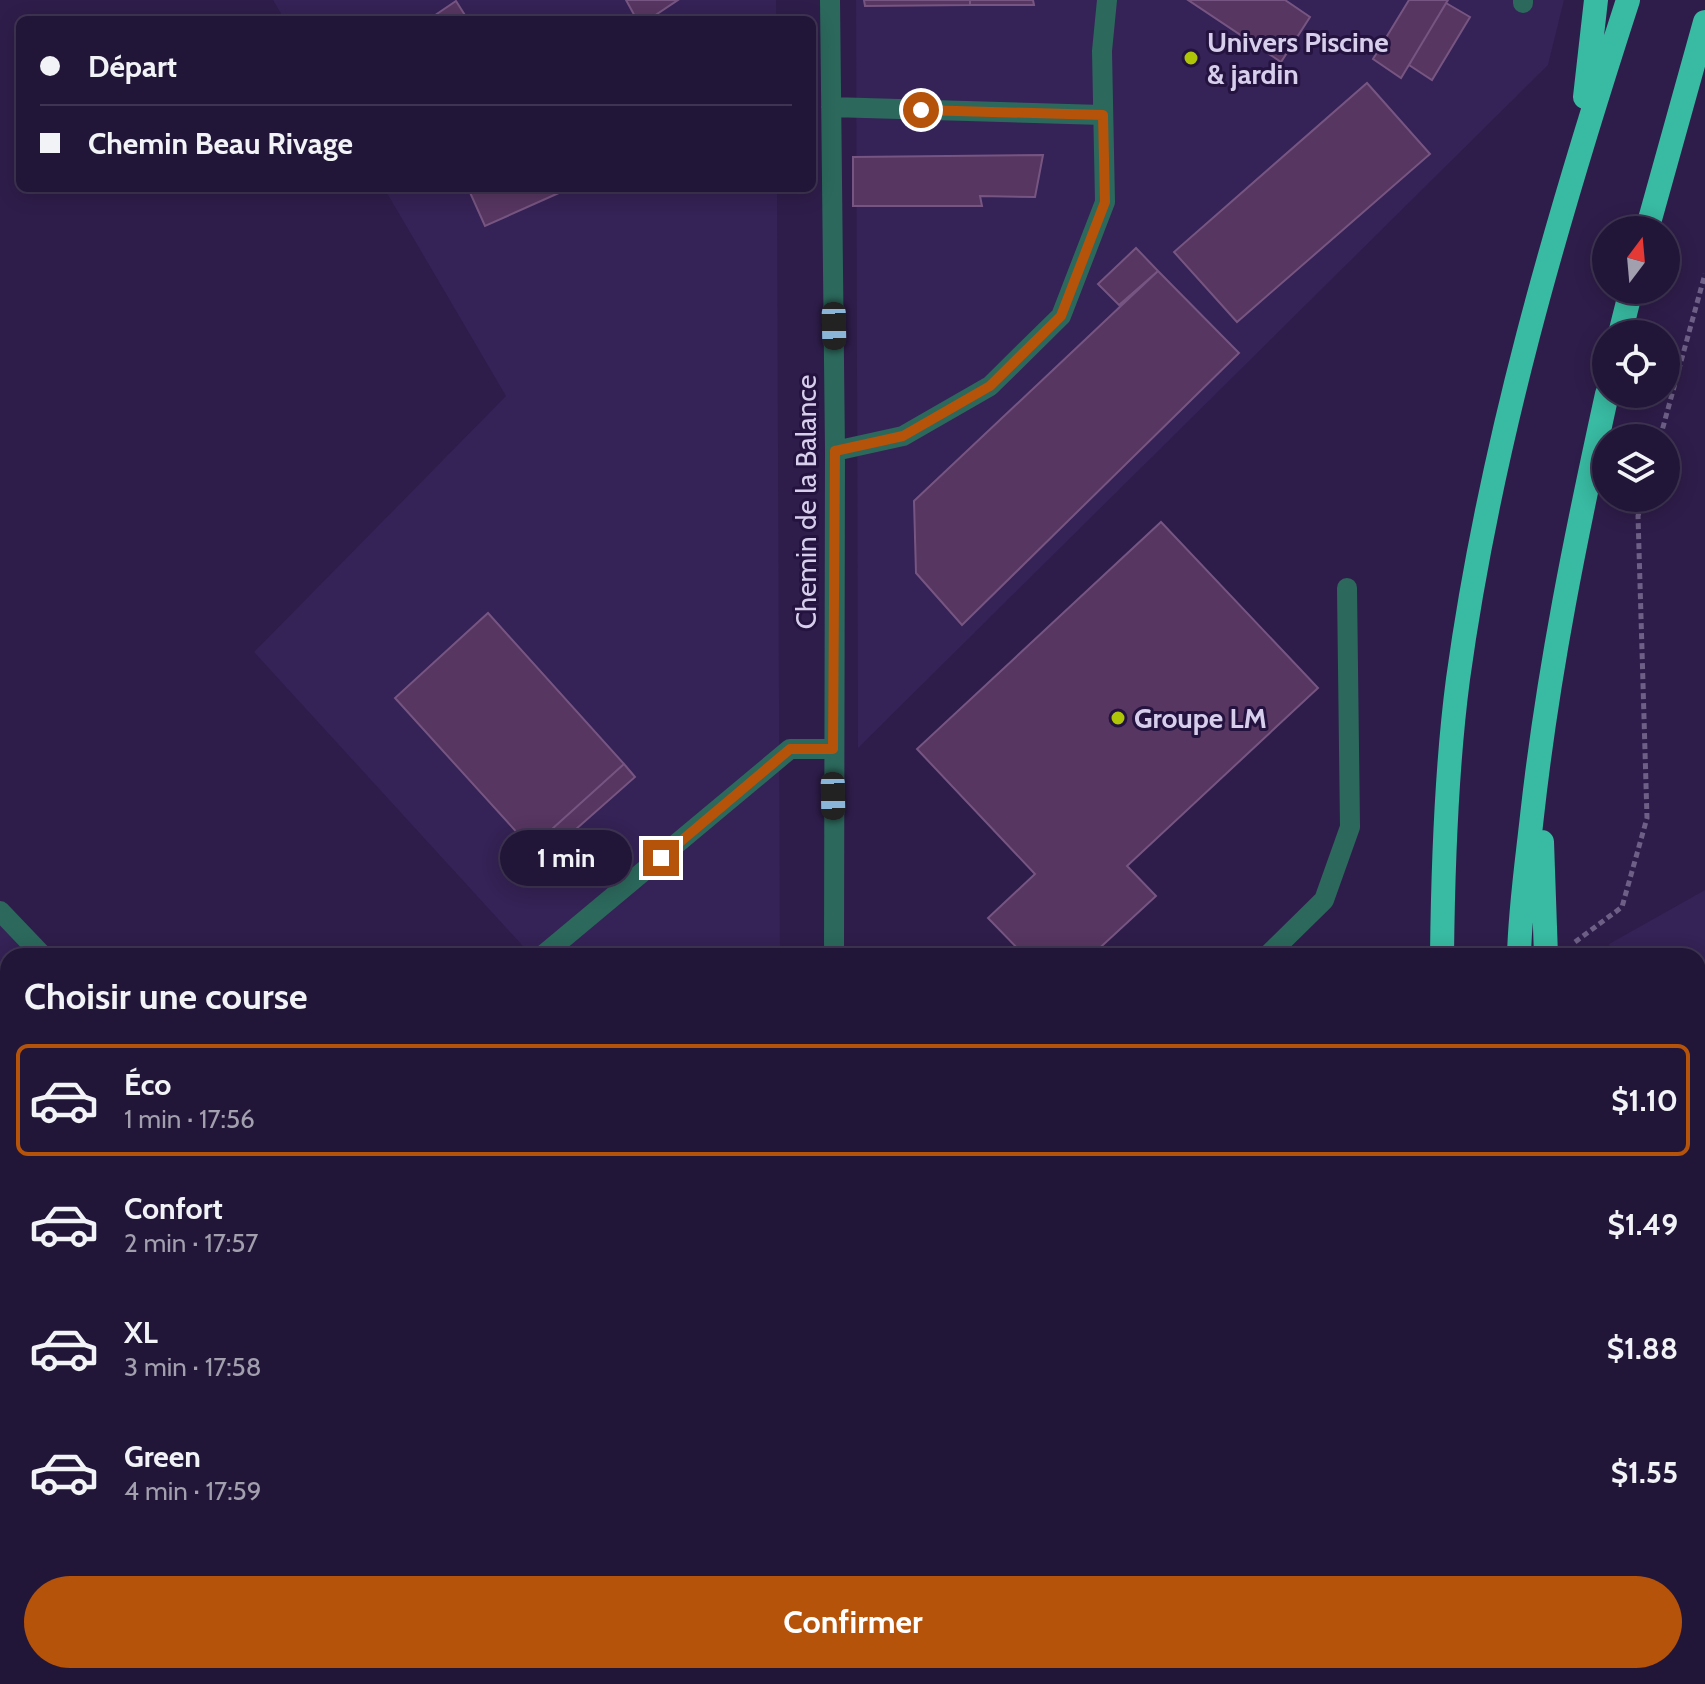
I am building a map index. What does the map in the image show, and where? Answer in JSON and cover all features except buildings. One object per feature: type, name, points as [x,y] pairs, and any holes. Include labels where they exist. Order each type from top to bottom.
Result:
[{"type":"highway","points":[[1579,151],[1596,0]]},
{"type":"highway","points":[[1442,948],[1444,861],[1458,681],[1484,519],[1516,378],[1579,151],[1628,0]]},
{"type":"highway","points":[[1651,216],[1705,22]]},
{"type":"highway","points":[[1519,948],[1540,745],[1567,574],[1604,408]]},
{"type":"highway","points":[[1540,745],[1546,948]]},
{"type":"street","name":"Chemin de la Balance","points":[[830,0],[835,451],[834,948]]},
{"type":"street","points":[[835,451],[903,436],[990,386],[1061,316],[1105,202],[1102,51],[1107,0]]},
{"type":"street","points":[[831,107],[1103,115]]},
{"type":"street","points":[[1275,948],[1324,900],[1350,827],[1347,588]]},
{"type":"street","points":[[552,948],[790,749],[833,749]]},
{"type":"street","points":[[0,911],[35,948]]},
{"type":"path","points":[[1664,424],[1705,274]]},
{"type":"path","points":[[1569,946],[1622,907],[1647,818],[1639,512]]},
{"type":"shaded area","points":[[273,0],[776,0],[776,16],[283,16]]},
{"type":"shaded area","points":[[856,0],[1564,0],[1548,65],[858,748]]},
{"type":"shaded area","points":[[386,192],[777,192],[780,948],[525,948],[254,652],[506,396]]},
{"type":"shaded area","points":[[1705,890],[1705,948],[1610,948],[1609,944]]},
{"type":"shaded area","points":[[0,908],[35,948],[0,948]]},
{"type":"place","name":"Univers Piscine & jardin","points":[[1191,58]]},
{"type":"place","name":"Groupe LM","points":[[1118,718]]},
{"type":"route","points":[[661,858],[790,749],[833,749],[835,451],[903,436],[990,386],[1061,316],[1105,202],[1103,115],[921,110]]}]
